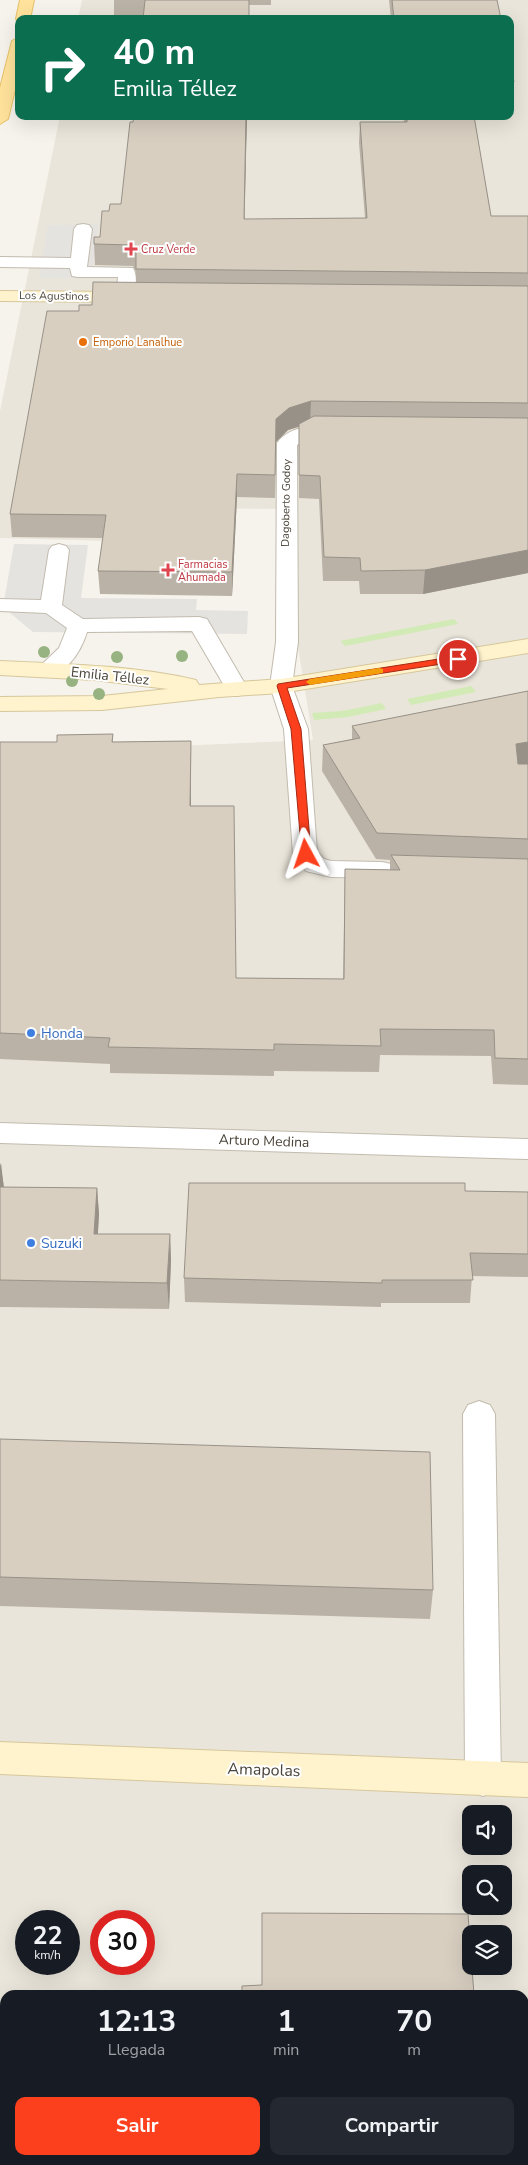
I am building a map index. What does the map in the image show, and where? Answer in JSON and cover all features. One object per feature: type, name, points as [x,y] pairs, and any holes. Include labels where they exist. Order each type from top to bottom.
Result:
[{"type":"main road","points":[[24,15],[27,0]]},
{"type":"main road","points":[[0,118],[15,57]]},
{"type":"street","points":[[83,229],[78,272],[127,272],[125,297]]},
{"type":"street","points":[[0,262],[79,262]]},
{"type":"street","name":"Los Agustinos","points":[[0,296],[145,298]]},
{"type":"street","name":"Dagoberto Godoy","points":[[281,686],[286,642],[287,443],[296,436],[311,431],[360,432]]},
{"type":"street","points":[[51,607],[59,550]]},
{"type":"street","points":[[0,604],[51,607],[78,626],[199,624],[228,690]]},
{"type":"street","points":[[48,670],[60,661],[74,645],[78,626]]},
{"type":"street","name":"Emilia Téllez","points":[[0,704],[102,703],[281,686],[477,656],[528,646]]},
{"type":"street","name":"Emilia Téllez","points":[[0,668],[144,678],[228,690]]},
{"type":"street","points":[[281,686],[296,729],[306,854],[315,865],[331,869],[400,871]]},
{"type":"street","name":"Arturo Medina","points":[[0,1133],[528,1149]]},
{"type":"street","points":[[479,1414],[484,1778]]},
{"type":"street","name":"Amapolas","points":[[0,1758],[528,1780]]},
{"type":"shaded area","points":[[82,0],[528,0],[528,1990],[0,1990],[0,748],[153,747],[313,740],[296,635],[294,509],[122,508],[112,541],[0,538],[0,411],[59,120],[514,120],[514,15],[79,15]]},
{"type":"shaded area","points":[[98,224],[93,268],[159,268],[157,279],[39,278],[48,225]]},
{"type":"shaded area","points":[[14,544],[88,545],[81,598],[197,599],[196,610],[248,611],[247,634],[33,632],[3,607]]},
{"type":"green space","points":[[454,619],[458,624],[345,646],[340,641]]},
{"type":"green space","points":[[471,686],[476,692],[411,705],[407,699]]},
{"type":"green space","points":[[382,703],[386,709],[348,717],[314,720],[312,713],[342,711]]},
{"type":"building","points":[[145,0],[249,0],[249,15],[143,15]]},
{"type":"building","points":[[392,0],[497,0],[500,15],[394,15]]},
{"type":"building","points":[[133,120],[246,120],[244,219],[367,218],[360,122],[475,120],[491,216],[528,216],[528,273],[136,269],[136,253],[132,245],[94,244],[94,237],[100,237],[102,211],[109,211],[110,204],[121,204],[130,122],[133,122]]},
{"type":"building","points":[[93,282],[528,286],[528,403],[311,401],[289,408],[276,419],[275,475],[237,474],[232,572],[98,571],[106,515],[10,514],[47,311],[79,311],[79,305],[92,305]]},
{"type":"building","points":[[314,416],[528,418],[528,550],[425,570],[361,571],[360,558],[324,557],[320,476],[299,475],[299,424]]},
{"type":"building","points":[[528,691],[528,742],[516,744],[518,764],[528,764],[528,839],[377,833],[323,745],[360,738],[352,726]]},
{"type":"building","points":[[113,734],[112,742],[191,741],[190,806],[234,806],[236,978],[344,979],[345,869],[400,870],[391,855],[528,859],[528,1059],[495,1058],[494,1030],[380,1029],[381,1046],[274,1044],[274,1050],[108,1047],[110,1038],[0,1033],[0,742],[57,742],[57,735]]},
{"type":"building","points":[[189,1183],[465,1183],[465,1191],[528,1192],[528,1254],[470,1253],[473,1280],[382,1280],[382,1283],[184,1278]]},
{"type":"building","points":[[0,1187],[97,1188],[94,1234],[170,1234],[167,1283],[0,1280]]},
{"type":"building","points":[[0,1439],[430,1452],[433,1590],[0,1577]]},
{"type":"building","points":[[262,1913],[468,1915],[469,1925],[462,1925],[462,1975],[473,1975],[474,1990],[242,1990],[242,1986],[262,1985]]},
{"type":"slow traffic","points":[[310,682],[379,671]]},
{"type":"place","name":"Cruz Verde","points":[[131,249]]},
{"type":"place","name":"Emporio Lanalhue","points":[[83,342]]},
{"type":"place","name":"Farmacias Ahumada","points":[[168,570]]},
{"type":"place","name":"Honda","points":[[31,1033]]},
{"type":"place","name":"Suzuki","points":[[31,1243]]},
{"type":"route","points":[[306,854],[296,729],[281,686],[458,659]]}]
